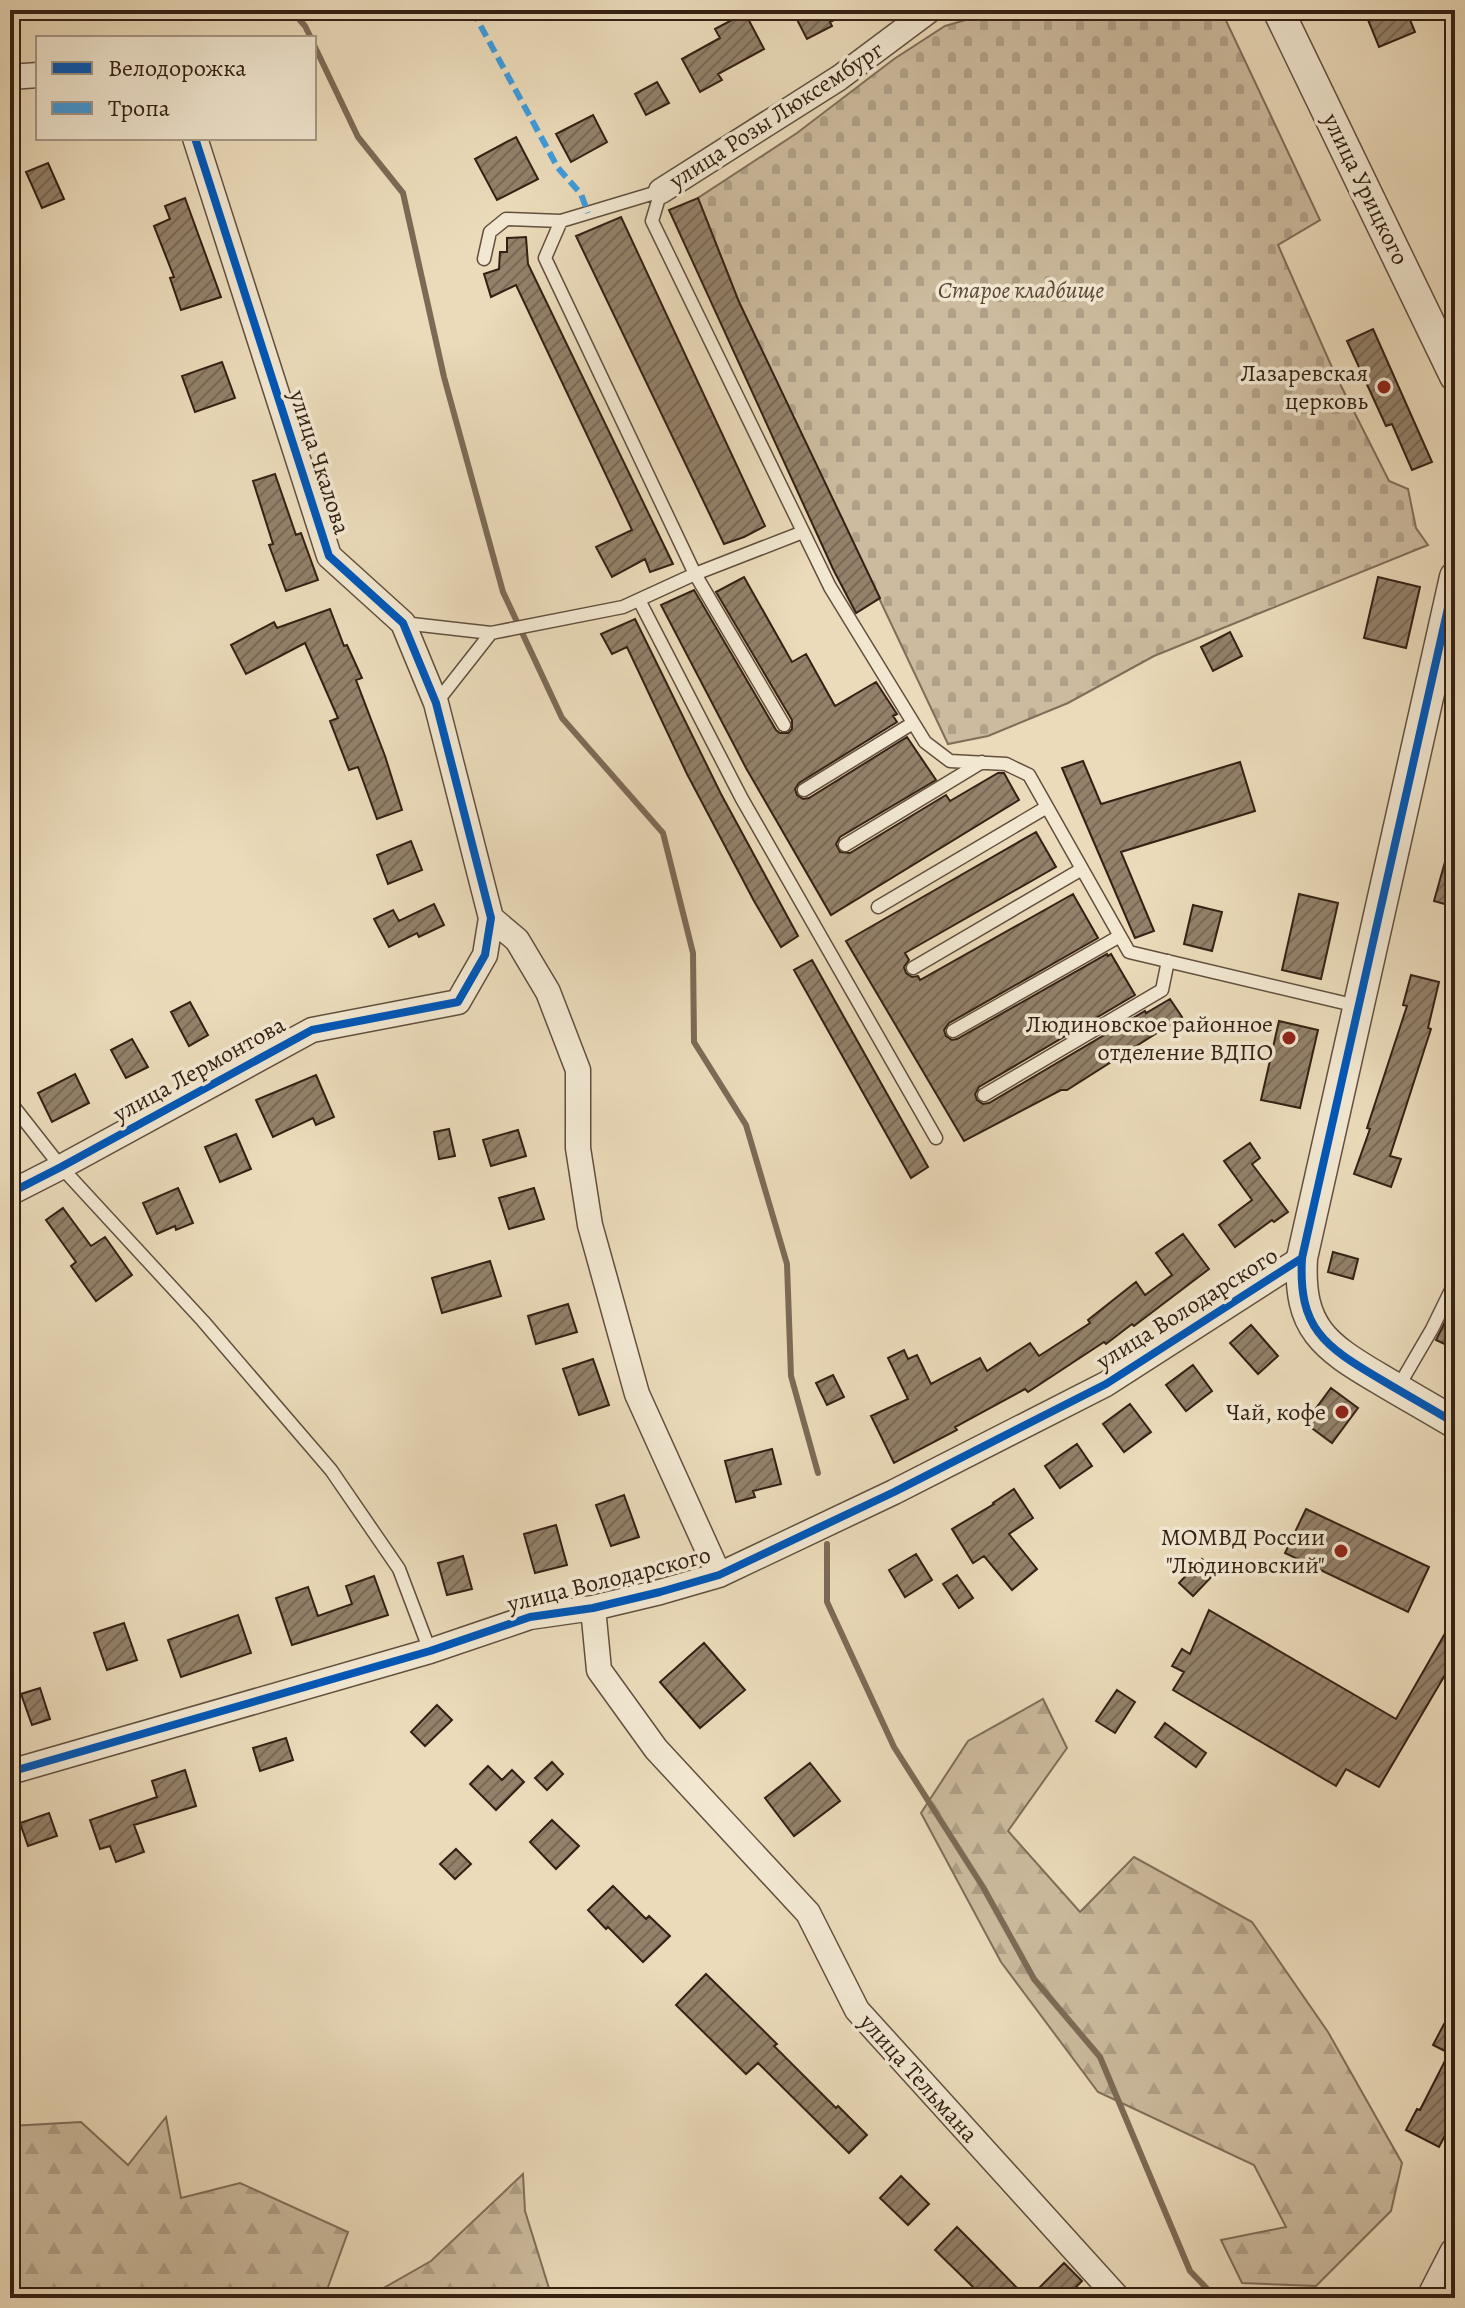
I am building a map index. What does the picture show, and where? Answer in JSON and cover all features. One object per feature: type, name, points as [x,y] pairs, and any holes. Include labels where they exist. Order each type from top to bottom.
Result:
[{"type":"street","name":"улица Розы Люксембург","points":[[661,191],[839,78],[930,10]]},
{"type":"street","name":"улица Урицкого","points":[[1278,10],[1454,370]]},
{"type":"street","points":[[10,77],[36,75]]},
{"type":"street","name":"улица Чкалова","points":[[196,140],[329,556],[403,623],[436,703],[491,918],[485,955]]},
{"type":"street","name":"улица Володарского","points":[[1455,577],[1302,1258],[1301,1286],[1308,1313],[1320,1336],[1343,1357],[1455,1423]]},
{"type":"street","points":[[491,918],[517,940],[548,992],[578,1070],[578,1148],[590,1225],[637,1394],[719,1575]]},
{"type":"street","name":"улица Лермонтова","points":[[10,1193],[312,1030],[458,1002],[485,955]]},
{"type":"street","name":"улица Володарского","points":[[10,1772],[430,1651],[530,1617],[593,1608],[719,1575],[894,1492],[1106,1384],[1302,1258]]},
{"type":"street","name":"улица Тельмана","points":[[593,1608],[599,1670],[656,1749],[808,1913],[857,2010],[1118,2298]]},
{"type":"street","points":[[1432,2298],[1455,2253]]},
{"type":"lane","points":[[484,259],[490,232],[506,219],[561,221],[661,191]]},
{"type":"lane","points":[[661,191],[652,221],[830,587],[925,742],[950,761],[1006,764],[1029,775],[1129,952],[1360,1007]]},
{"type":"lane","points":[[561,221],[545,258],[695,574],[784,725]]},
{"type":"lane","points":[[403,623],[491,633],[623,607],[695,574],[803,532]]},
{"type":"lane","points":[[639,600],[742,799],[936,1138]]},
{"type":"lane","points":[[436,703],[491,633]]},
{"type":"lane","points":[[804,790],[913,723]]},
{"type":"lane","points":[[845,845],[982,762]]},
{"type":"lane","points":[[878,907],[1047,807]]},
{"type":"lane","points":[[913,968],[1082,869]]},
{"type":"lane","points":[[953,1031],[1120,936]]},
{"type":"lane","points":[[984,1095],[1162,990],[1168,961]]},
{"type":"lane","points":[[10,1102],[61,1167],[203,1321],[331,1470],[399,1569],[430,1651]]},
{"type":"lane","points":[[1397,1389],[1455,1282]]},
{"type":"green space","name":"Старое кладбище","points":[[1000,10],[1221,10],[1320,220],[1278,245],[1334,372],[1389,481],[1408,489],[1416,528],[1428,545],[1154,656],[1068,703],[988,736],[948,744],[739,302],[698,198],[797,133],[894,59],[945,26]]},
{"type":"green space","points":[[1043,1699],[1067,1748],[1008,1831],[1080,1912],[1134,1857],[1252,1922],[1328,2032],[1402,2163],[1391,2211],[1316,2286],[1242,2283],[1221,2240],[1286,2227],[1254,2165],[1098,2092],[1001,1962],[921,1813],[968,1741]]},
{"type":"green space","points":[[166,2117],[181,2198],[240,2183],[348,2232],[324,2298],[10,2298],[10,2126],[81,2122],[128,2165]]},
{"type":"green space","points":[[523,2174],[525,2211],[552,2298],[366,2298],[431,2261]]},
{"type":"building","points":[[792,10],[854,10],[807,39]]},
{"type":"building","points":[[1364,10],[1406,10],[1415,32],[1379,47]]},
{"type":"building","points":[[745,13],[764,49],[718,74],[722,80],[700,92],[682,59],[720,38],[715,29]]},
{"type":"building","points":[[657,82],[669,103],[646,115],[635,94]]},
{"type":"building","points":[[593,115],[607,142],[571,162],[556,134]]},
{"type":"building","points":[[516,137],[538,179],[497,200],[475,159]]},
{"type":"building","points":[[48,163],[64,199],[42,208],[26,172]]},
{"type":"building","points":[[185,198],[221,297],[181,310],[170,278],[174,277],[154,226],[170,219],[165,206]]},
{"type":"building","points":[[698,198],[739,302],[880,598],[856,613],[669,210]]},
{"type":"building","points":[[621,217],[765,526],[724,544],[576,236]]},
{"type":"building","points":[[526,237],[528,264],[673,564],[650,572],[645,559],[612,577],[596,547],[632,530],[516,285],[491,297],[484,274],[499,269],[500,252],[507,252],[507,238]]},
{"type":"building","name":"Лазаревская церковь","points":[[1373,329],[1432,462],[1412,470],[1392,424],[1386,426],[1347,341]]},
{"type":"building","points":[[222,362],[235,398],[195,412],[182,376]]},
{"type":"building","points":[[275,474],[296,535],[301,533],[318,580],[286,591],[269,545],[273,544],[253,481]]},
{"type":"building","points":[[744,577],[792,662],[806,654],[835,706],[876,682],[897,714],[893,716],[897,722],[799,783],[795,789],[797,795],[803,799],[809,798],[907,737],[936,780],[840,837],[836,844],[840,852],[850,853],[946,795],[950,801],[998,773],[1004,773],[1019,800],[831,915],[746,768],[661,605],[694,590],[776,730],[788,733],[792,729],[792,720],[716,592]]},
{"type":"building","points":[[1378,577],[1420,587],[1406,648],[1364,638]]},
{"type":"building","points":[[330,609],[344,646],[347,645],[362,678],[356,680],[402,810],[377,819],[358,767],[349,770],[330,721],[338,718],[305,643],[246,674],[231,645],[274,622],[277,628]]},
{"type":"building","points":[[635,619],[721,794],[798,936],[781,947],[687,774],[627,647],[612,654],[601,634]]},
{"type":"building","points":[[1230,632],[1242,656],[1213,671],[1201,647]]},
{"type":"building","points":[[1083,761],[1101,804],[1240,762],[1255,811],[1121,852],[1154,931],[1135,938],[1062,768]]},
{"type":"building","points":[[1036,832],[1056,867],[905,953],[909,960],[904,967],[906,973],[912,977],[918,976],[920,980],[1073,894],[1098,938],[949,1023],[944,1030],[946,1036],[957,1039],[1107,954],[1111,954],[1135,995],[979,1087],[975,1094],[977,1100],[983,1104],[989,1103],[1170,999],[1182,1017],[1067,1090],[1061,1090],[964,1141],[846,941]]},
{"type":"building","points":[[411,841],[422,870],[388,884],[377,855]]},
{"type":"building","points":[[1450,844],[1455,844],[1455,907],[1434,901]]},
{"type":"building","points":[[1299,894],[1338,903],[1321,979],[1282,970]]},
{"type":"building","points":[[434,904],[444,925],[419,937],[417,933],[389,947],[374,919],[393,910],[399,921]]},
{"type":"building","points":[[1193,905],[1222,912],[1212,951],[1184,944]]},
{"type":"building","points":[[812,960],[928,1167],[911,1178],[794,970]]},
{"type":"building","points":[[1411,975],[1439,982],[1428,1028],[1431,1029],[1390,1156],[1401,1159],[1391,1187],[1354,1174],[1407,1006],[1403,1005]]},
{"type":"building","points":[[190,1002],[208,1035],[189,1046],[171,1012]]},
{"type":"building","points":[[1279,1021],[1318,1030],[1300,1108],[1261,1100]]},
{"type":"building","points":[[132,1039],[148,1067],[126,1078],[111,1050]]},
{"type":"building","points":[[75,1074],[89,1103],[52,1122],[38,1093]]},
{"type":"building","points":[[316,1075],[334,1117],[316,1125],[313,1118],[273,1137],[256,1100]]},
{"type":"building","points":[[449,1129],[455,1156],[439,1159],[434,1132]]},
{"type":"building","points":[[518,1130],[526,1156],[491,1166],[483,1140]]},
{"type":"building","points":[[236,1134],[251,1169],[220,1182],[205,1147]]},
{"type":"building","points":[[1250,1143],[1260,1158],[1252,1164],[1288,1212],[1235,1247],[1219,1225],[1252,1200],[1224,1161]]},
{"type":"building","points":[[178,1188],[193,1223],[157,1234],[143,1203]]},
{"type":"building","points":[[534,1188],[544,1219],[509,1229],[499,1198]]},
{"type":"building","points":[[63,1208],[91,1246],[105,1237],[132,1275],[96,1301],[71,1266],[76,1262],[46,1220]]},
{"type":"building","points":[[1183,1234],[1209,1269],[1106,1344],[1104,1342],[1028,1392],[1025,1389],[894,1463],[871,1416],[908,1399],[888,1358],[904,1350],[908,1359],[917,1355],[931,1384],[980,1358],[987,1371],[1030,1343],[1039,1356],[1090,1323],[1088,1320],[1136,1282],[1145,1295],[1172,1275],[1156,1253]]},
{"type":"building","points":[[1333,1252],[1358,1259],[1353,1279],[1328,1272]]},
{"type":"building","points":[[490,1261],[501,1296],[442,1313],[432,1278]]},
{"type":"building","points":[[1455,1302],[1455,1349],[1436,1340]]},
{"type":"building","points":[[568,1304],[577,1332],[536,1344],[528,1316]]},
{"type":"building","points":[[1251,1325],[1278,1356],[1258,1374],[1230,1343]]},
{"type":"building","points":[[593,1359],[609,1405],[579,1415],[563,1369]]},
{"type":"building","points":[[1193,1365],[1212,1391],[1186,1411],[1166,1385]]},
{"type":"building","points":[[833,1375],[844,1397],[827,1405],[816,1383]]},
{"type":"building","points":[[1331,1388],[1358,1408],[1332,1443],[1305,1423]]},
{"type":"building","points":[[1130,1404],[1151,1432],[1124,1452],[1103,1424]]},
{"type":"building","points":[[1077,1444],[1092,1466],[1060,1488],[1045,1466]]},
{"type":"building","points":[[772,1449],[781,1484],[753,1491],[755,1497],[736,1502],[725,1461]]},
{"type":"building","points":[[1014,1489],[1033,1518],[1009,1534],[1037,1569],[1012,1590],[984,1556],[973,1563],[952,1529]]},
{"type":"building","points":[[624,1495],[639,1537],[611,1546],[596,1505]]},
{"type":"building","points":[[1306,1509],[1429,1567],[1408,1612],[1285,1553]]},
{"type":"building","points":[[556,1525],[567,1565],[535,1573],[524,1534]]},
{"type":"building","points":[[916,1554],[932,1580],[905,1597],[889,1570]]},
{"type":"building","points":[[463,1556],[472,1589],[447,1595],[438,1563]]},
{"type":"building","points":[[1202,1559],[1216,1572],[1193,1596],[1179,1583]]},
{"type":"building","points":[[957,1575],[973,1598],[959,1608],[943,1584]]},
{"type":"building","points":[[374,1576],[388,1615],[292,1645],[276,1598],[308,1587],[318,1616],[352,1604],[346,1586]]},
{"type":"building","points":[[1209,1610],[1396,1719],[1455,1616],[1455,1658],[1379,1787],[1346,1769],[1336,1786],[1173,1690],[1184,1672],[1172,1666],[1182,1649],[1190,1654]]},
{"type":"building","points":[[238,1615],[251,1653],[181,1677],[168,1640]]},
{"type":"building","points":[[124,1623],[137,1660],[107,1670],[94,1633]]},
{"type":"building","points":[[704,1643],[745,1690],[700,1728],[660,1682]]},
{"type":"building","points":[[40,1688],[50,1719],[32,1725],[21,1694]]},
{"type":"building","points":[[1117,1690],[1135,1702],[1115,1733],[1096,1721]]},
{"type":"building","points":[[437,1705],[452,1720],[425,1746],[411,1732]]},
{"type":"building","points":[[1165,1723],[1206,1753],[1196,1767],[1155,1737]]},
{"type":"building","points":[[286,1738],[293,1760],[260,1771],[253,1748]]},
{"type":"building","points":[[552,1762],[563,1774],[547,1790],[535,1778]]},
{"type":"building","points":[[810,1763],[840,1801],[794,1836],[765,1798]]},
{"type":"building","points":[[488,1766],[502,1780],[512,1770],[524,1782],[496,1810],[470,1784]]},
{"type":"building","points":[[185,1770],[196,1806],[134,1825],[144,1852],[116,1862],[110,1846],[100,1849],[90,1820],[157,1797],[152,1781]]},
{"type":"building","points":[[49,1813],[57,1836],[28,1846],[20,1823]]},
{"type":"building","points":[[552,1820],[579,1846],[556,1869],[530,1842]]},
{"type":"building","points":[[456,1849],[471,1864],[455,1879],[440,1864]]},
{"type":"building","points":[[613,1886],[646,1919],[649,1916],[670,1936],[643,1962],[588,1910]]},
{"type":"building","points":[[706,1974],[836,2108],[838,2106],[867,2135],[849,2153],[758,2063],[746,2074],[676,2005]]},
{"type":"building","points":[[1444,2024],[1455,2030],[1455,2116],[1439,2147],[1406,2130],[1417,2109],[1420,2110],[1449,2053],[1433,2045]]},
{"type":"building","points":[[901,2176],[929,2204],[908,2225],[880,2198]]},
{"type":"building","points":[[957,2227],[1027,2298],[962,2298],[973,2287],[935,2250]]},
{"type":"building","points":[[1064,2263],[1082,2281],[1065,2298],[1029,2298]]},
{"type":"waterway","points":[[291,10],[310,36]]},
{"type":"waterway","points":[[316,49],[358,137],[403,193],[444,377],[503,592],[562,718],[663,833],[693,953],[694,1042],[746,1125],[787,1264],[791,1376],[818,1473]]},
{"type":"waterway","points":[[827,1544],[827,1602],[894,1747],[983,1887],[1034,1979],[1100,2057],[1190,2271],[1216,2298]]},
{"type":"marked path","points":[[472,10],[558,168],[581,194],[588,213]]},
{"type":"cycle path","points":[[10,1193],[312,1030],[458,1002],[485,955],[491,918],[436,703],[403,623],[329,556],[196,140]]},
{"type":"cycle path","points":[[1455,577],[1302,1258],[1302,1282],[1310,1318],[1330,1345],[1360,1367],[1455,1423]]},
{"type":"cycle path","points":[[10,1772],[430,1651],[530,1617],[593,1608],[719,1575],[894,1492],[1106,1384],[1302,1258]]},
{"type":"place","name":"Лазаревская церковь","points":[[1384,387]]},
{"type":"place","name":"Людиновское районное отделение ВДПО","points":[[1289,1038]]},
{"type":"place","name":"Чай, кофе","points":[[1342,1412]]},
{"type":"place","name":"МОМВД России \"Людиновский\"","points":[[1341,1551]]}]
